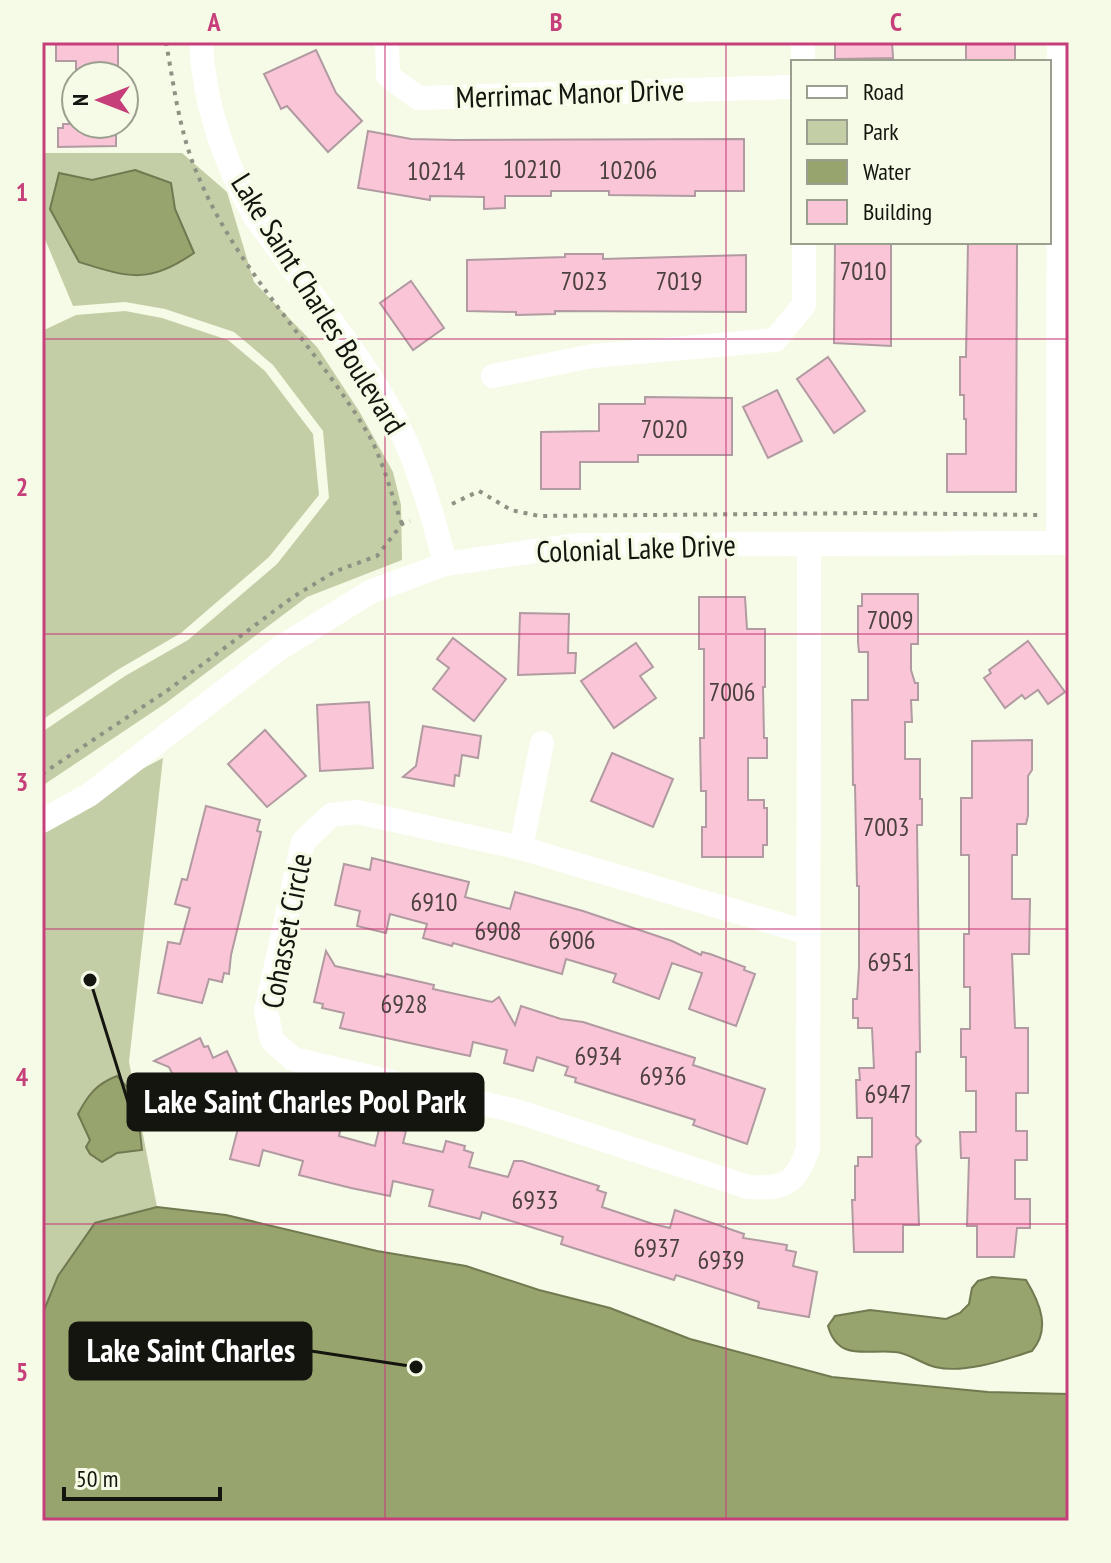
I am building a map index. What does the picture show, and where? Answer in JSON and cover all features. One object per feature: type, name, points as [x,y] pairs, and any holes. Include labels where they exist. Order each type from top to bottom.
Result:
[{"type":"street","name":"Lake Saint Charles Boulevard","points":[[201,42],[211,115],[231,168],[255,216],[384,399],[414,462],[445,564]]},
{"type":"street","name":"Merrimac Manor Drive","points":[[387,42],[388,76],[418,98],[791,87]]},
{"type":"street","points":[[1059,42],[1064,543]]},
{"type":"street","points":[[493,376],[592,356],[775,340],[804,305],[804,244]]},
{"type":"street","name":"Colonial Lake Drive","points":[[42,821],[89,795],[280,648],[370,592],[445,564],[577,545],[1064,543]]},
{"type":"street","name":"Cohasset Circle","points":[[809,545],[809,933],[808,1149],[799,1173],[777,1188],[748,1187],[516,1111],[293,1059],[272,1040],[266,1011],[303,842],[331,815],[357,812],[521,848],[809,933]]},
{"type":"street","points":[[521,848],[542,743]]},
{"type":"path","points":[[166,42],[187,143],[198,177],[238,251],[278,309],[333,379],[369,436],[402,524]]},
{"type":"green space","points":[[42,153],[182,153],[227,192],[254,282],[317,347],[359,411],[393,472],[401,505],[402,560],[307,597],[166,703],[42,786],[42,732],[125,676],[188,640],[277,564],[329,498],[323,431],[273,365],[234,332],[165,309],[125,302],[73,306],[42,232]]},
{"type":"green space","points":[[125,311],[162,318],[228,340],[265,371],[313,434],[319,495],[269,557],[181,633],[42,720],[42,331],[76,315]]},
{"type":"green space","points":[[163,758],[129,1062],[157,1207],[95,1223],[42,1315],[42,821]]},
{"type":"water","points":[[135,170],[171,183],[175,209],[194,253],[151,274],[112,272],[79,262],[50,209],[59,173],[92,180]]},
{"type":"water","points":[[117,1076],[136,1097],[142,1150],[117,1153],[102,1162],[86,1147],[90,1140],[78,1114],[93,1091]]},
{"type":"water","points":[[157,1207],[226,1215],[377,1251],[466,1266],[539,1290],[610,1308],[690,1339],[832,1377],[988,1392],[1069,1394],[1069,1521],[42,1521],[42,1315],[58,1276],[95,1223]]},
{"type":"water","points":[[992,1277],[1026,1280],[1031,1289],[1042,1325],[1038,1343],[1032,1351],[984,1365],[947,1369],[900,1353],[846,1349],[839,1345],[828,1326],[835,1316],[870,1310],[946,1319],[960,1313],[969,1304],[972,1288],[978,1281]]},
{"type":"building","points":[[56,42],[118,42],[118,60],[56,61]]},
{"type":"building","points":[[835,42],[892,42],[893,58],[835,59]]},
{"type":"building","points":[[966,42],[1015,42],[1015,60],[966,60]]},
{"type":"building","points":[[316,50],[336,93],[362,121],[328,152],[287,106],[281,109],[264,74]]},
{"type":"building","points":[[58,128],[60,140],[116,140],[116,146],[58,147]]},
{"type":"building","points":[[368,131],[411,139],[455,140],[744,139],[744,191],[695,191],[695,196],[551,191],[551,196],[505,196],[505,208],[484,209],[484,197],[430,196],[430,200],[358,188]]},
{"type":"building","points":[[835,244],[891,244],[891,346],[834,343]]},
{"type":"building","points":[[968,244],[1017,244],[1016,492],[947,492],[947,454],[966,454],[960,357],[966,357]]},
{"type":"building","points":[[565,254],[603,254],[603,259],[746,255],[746,312],[555,311],[555,314],[516,315],[516,312],[467,311],[467,260],[565,257]]},
{"type":"building","points":[[411,281],[444,328],[413,350],[380,303]]},
{"type":"building","points":[[828,357],[865,411],[834,433],[797,379]]},
{"type":"building","points":[[777,390],[802,441],[768,458],[743,407]]},
{"type":"building","points":[[645,397],[732,398],[732,455],[638,455],[638,462],[580,462],[580,489],[541,489],[541,432],[599,431],[599,404],[645,404]]},
{"type":"building","points":[[862,594],[918,594],[918,644],[911,644],[911,670],[915,683],[918,683],[918,700],[911,700],[912,722],[905,722],[905,759],[920,759],[922,799],[922,825],[917,825],[920,1052],[916,1052],[916,1136],[921,1141],[916,1146],[919,1225],[903,1225],[903,1252],[854,1252],[852,1200],[855,1200],[855,1166],[858,1166],[858,1157],[872,1157],[872,1118],[857,1118],[856,1080],[860,1080],[859,1068],[874,1068],[872,1028],[858,1028],[858,1018],[853,1018],[859,967],[859,886],[852,700],[868,700],[868,652],[859,652],[858,642],[858,606],[862,606]]},
{"type":"building","points":[[699,597],[745,597],[747,629],[765,629],[763,687],[767,758],[748,758],[748,800],[764,800],[764,808],[767,808],[767,845],[763,845],[763,857],[702,857],[706,791],[701,791],[704,649],[699,649]]},
{"type":"building","points":[[520,613],[569,614],[568,653],[576,653],[575,673],[518,675]]},
{"type":"building","points":[[453,638],[506,679],[474,721],[433,689],[449,668],[437,659]]},
{"type":"building","points":[[1028,641],[1065,692],[1048,704],[1038,690],[1025,699],[1022,695],[1005,708],[984,678],[991,673],[989,670]]},
{"type":"building","points":[[636,643],[653,667],[640,676],[656,698],[614,728],[581,681]]},
{"type":"building","points":[[369,702],[373,768],[320,771],[317,705]]},
{"type":"building","points":[[423,726],[481,736],[478,758],[462,755],[454,786],[403,777],[416,766]]},
{"type":"building","points":[[265,730],[306,776],[267,807],[228,764]]},
{"type":"building","points":[[1032,740],[1028,816],[1026,824],[1017,824],[1017,855],[1012,855],[1012,899],[1030,899],[1029,954],[1012,954],[1015,1028],[1028,1028],[1028,1093],[1016,1093],[1016,1131],[1027,1131],[1027,1160],[1015,1160],[1015,1199],[1030,1199],[1030,1228],[1017,1228],[1014,1257],[977,1257],[977,1226],[967,1226],[969,1158],[961,1158],[960,1132],[976,1132],[976,1091],[966,1091],[966,1057],[961,1057],[961,1029],[970,1029],[970,987],[964,987],[964,934],[969,934],[969,855],[961,855],[961,798],[972,798],[972,741]]},
{"type":"building","points":[[612,753],[673,779],[653,827],[591,801]]},
{"type":"building","points":[[206,806],[260,820],[257,831],[261,832],[229,974],[224,973],[222,982],[209,979],[202,1003],[158,993],[168,942],[180,944],[190,908],[175,904],[182,879],[187,880]]},
{"type":"building","points":[[372,858],[469,882],[465,897],[510,909],[515,892],[583,911],[672,941],[701,955],[702,952],[710,954],[745,967],[744,970],[755,974],[736,1026],[689,1009],[702,973],[672,963],[659,999],[613,982],[616,974],[566,959],[562,974],[453,943],[452,946],[423,938],[427,924],[390,914],[386,933],[357,926],[360,911],[335,905],[344,864],[370,870]]},
{"type":"building","points":[[326,951],[335,966],[434,985],[433,989],[492,1002],[499,997],[515,1025],[521,1006],[561,1019],[583,1022],[695,1058],[693,1065],[765,1089],[747,1144],[693,1125],[695,1120],[575,1082],[576,1078],[565,1075],[568,1067],[537,1057],[533,1071],[504,1063],[507,1050],[473,1042],[470,1056],[340,1028],[344,1013],[322,1008],[323,1004],[314,1002]]},
{"type":"building","points":[[200,1038],[213,1058],[227,1051],[240,1079],[187,1104],[169,1067],[154,1061]]},
{"type":"building","points":[[247,1094],[268,1099],[267,1104],[313,1116],[315,1110],[334,1115],[333,1120],[342,1122],[339,1136],[375,1146],[380,1125],[406,1131],[403,1143],[443,1152],[446,1141],[465,1146],[464,1150],[473,1153],[469,1167],[508,1177],[514,1161],[522,1161],[599,1186],[597,1190],[606,1193],[602,1207],[653,1224],[670,1228],[675,1210],[744,1234],[743,1238],[787,1245],[786,1250],[796,1252],[793,1266],[817,1272],[809,1317],[758,1308],[759,1302],[676,1275],[674,1280],[561,1244],[563,1237],[482,1212],[480,1219],[429,1206],[433,1190],[393,1181],[390,1196],[351,1188],[299,1175],[303,1161],[263,1150],[259,1166],[230,1159]]},
{"type":"place","name":"Lake Saint Charles Pool Park","points":[[90,980]]},
{"type":"place","name":"Lake Saint Charles","points":[[416,1367]]}]
